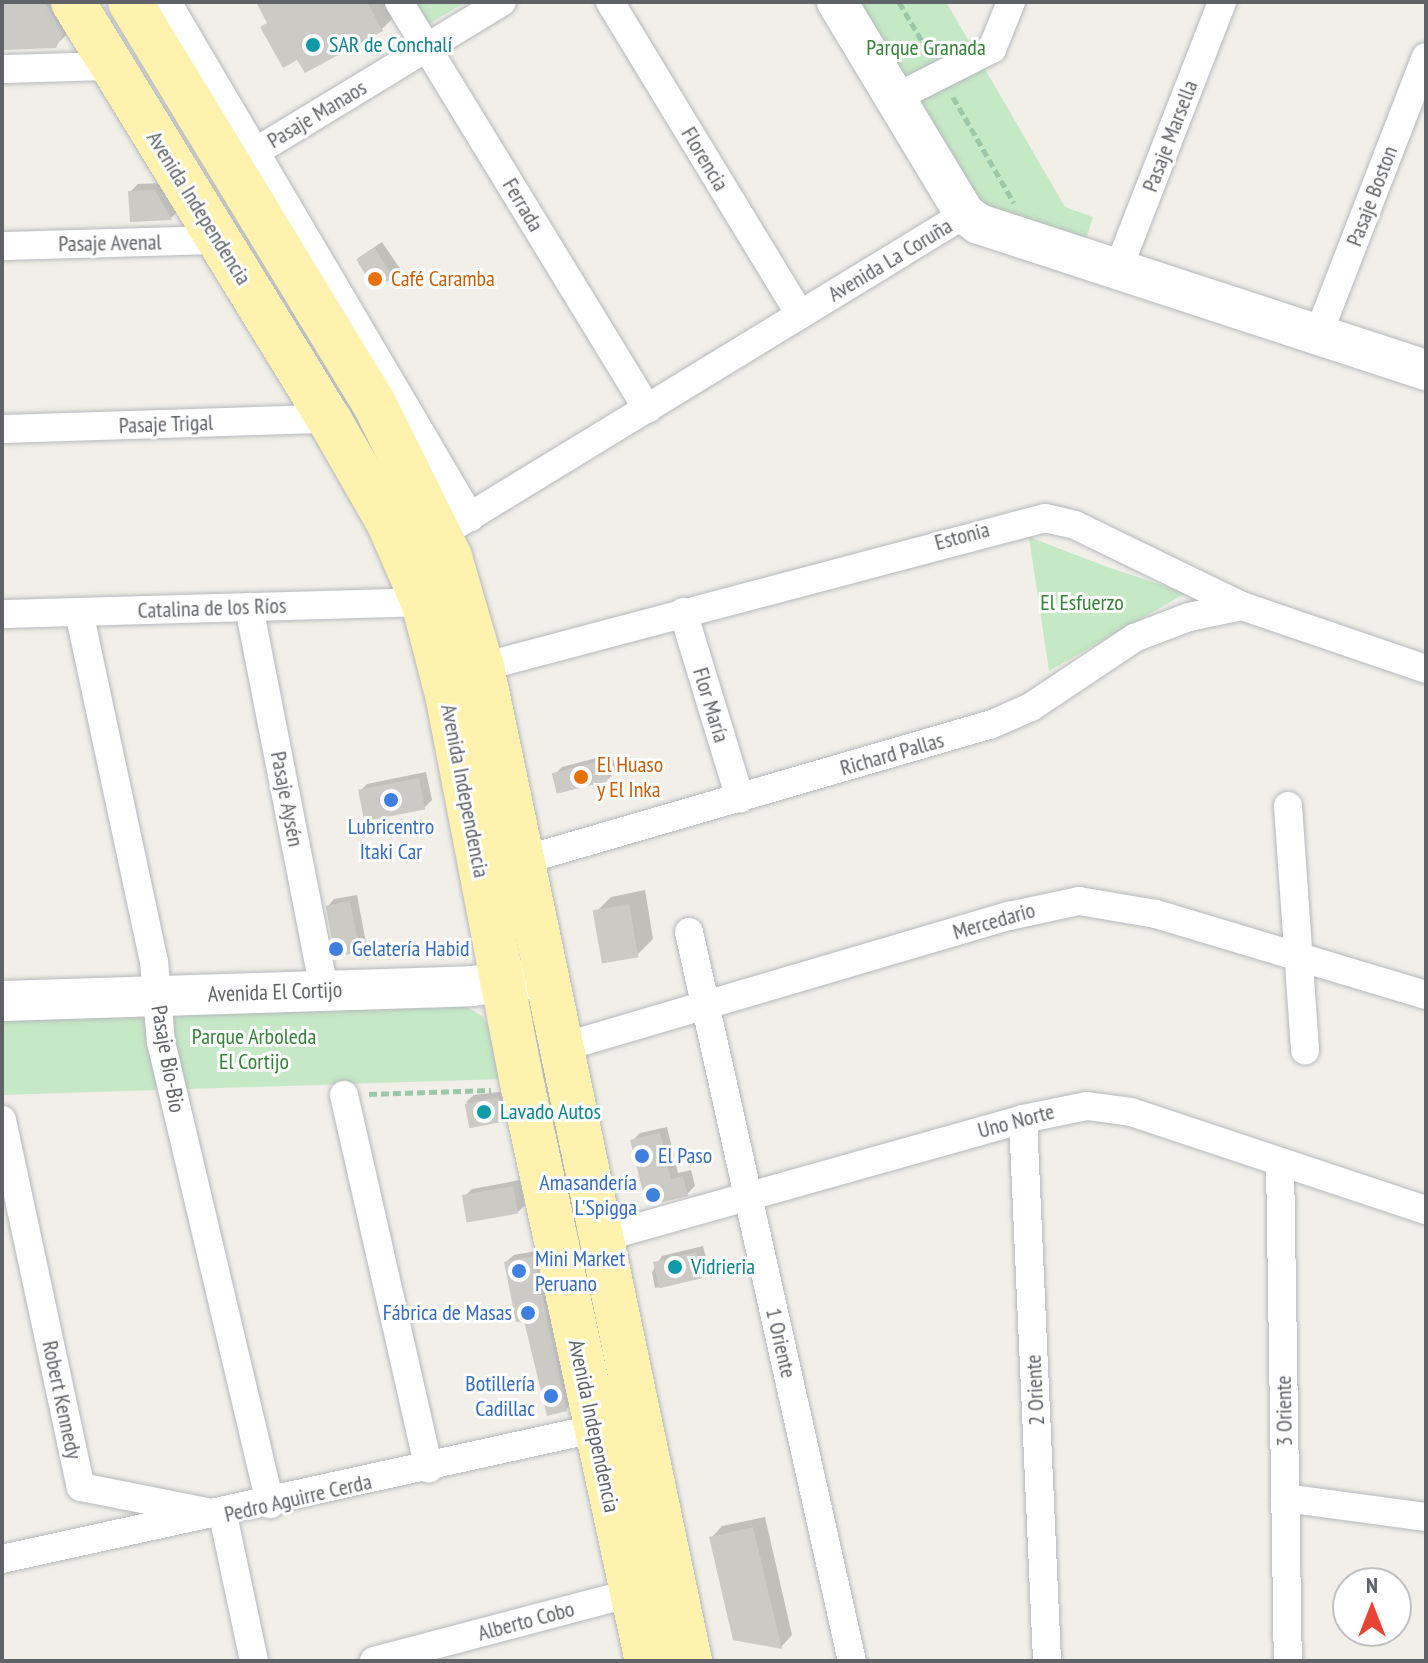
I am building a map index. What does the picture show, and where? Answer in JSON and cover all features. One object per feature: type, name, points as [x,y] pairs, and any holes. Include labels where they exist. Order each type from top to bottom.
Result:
[{"type":"main road","name":"Avenida Independencia","points":[[73,2],[329,419],[400,546],[423,602],[448,699],[523,1088],[594,1429],[647,1661]]},
{"type":"main road","name":"Avenida Independencia","points":[[130,2],[373,401],[455,525],[690,1661]]},
{"type":"street","name":"Avenida Independencia","points":[[167,2],[255,152],[455,525]]},
{"type":"street","name":"Ferrada","points":[[399,2],[647,409]]},
{"type":"street","name":"Pasaje Manaos","points":[[255,152],[502,2]]},
{"type":"street","name":"Florencia","points":[[610,2],[800,315]]},
{"type":"street","points":[[837,2],[965,214]]},
{"type":"street","points":[[895,98],[992,49],[1011,2]]},
{"type":"street","name":"Pasaje Marsella","points":[[1118,269],[1222,2]]},
{"type":"street","name":"Pasaje Boston","points":[[1318,335],[1426,57]]},
{"type":"street","points":[[2,69],[111,66]]},
{"type":"street","name":"Avenida La Coruña","points":[[455,525],[965,214],[1036,242],[1426,370]]},
{"type":"street","name":"Pasaje Avenal","points":[[2,246],[219,240]]},
{"type":"street","name":"Pasaje Trigal","points":[[2,429],[329,419]]},
{"type":"street","name":"Estonia","points":[[482,667],[1045,518],[1075,525],[1242,606],[1426,669]]},
{"type":"street","name":"Catalina de los Ríos","points":[[2,614],[423,602]]},
{"type":"street","name":"Richard Pallas","points":[[524,860],[990,725],[1031,707],[1134,638],[1189,617],[1242,606]]},
{"type":"street","name":"Pasaje Aysén","points":[[249,607],[324,990]]},
{"type":"street","name":"Pasaje Bio-Bio","points":[[79,612],[154,961],[161,1042],[270,1504]]},
{"type":"street","name":"Flor María","points":[[683,612],[740,798]]},
{"type":"street","points":[[1288,806],[1305,1050]]},
{"type":"street","name":"Mercedario","points":[[563,1047],[1009,916],[1079,901],[1156,914],[1426,995]]},
{"type":"street","name":"1 Oriente","points":[[689,932],[852,1661]]},
{"type":"street","name":"Avenida El Cortijo","points":[[2,1001],[502,982],[548,976]]},
{"type":"street","points":[[344,1095],[429,1468]]},
{"type":"street","name":"Uno Norte","points":[[604,1237],[1066,1107],[1110,1107],[1426,1210]]},
{"type":"street","name":"2 Oriente","points":[[1023,1119],[1047,1661]]},
{"type":"street","name":"Robert Kennedy","points":[[2,1120],[7,1169],[81,1487],[223,1515]]},
{"type":"street","name":"3 Oriente","points":[[1280,1162],[1288,1661]]},
{"type":"street","name":"Pedro Aguirre Cerda","points":[[2,1559],[223,1515],[594,1429]]},
{"type":"street","points":[[1285,1498],[1426,1517]]},
{"type":"street","points":[[223,1515],[254,1661]]},
{"type":"street","name":"Alberto Cobo","points":[[374,1661],[631,1593]]},
{"type":"path","points":[[899,2],[1036,242]]},
{"type":"path","points":[[344,1095],[523,1088]]},
{"type":"green space","points":[[413,2],[466,2],[427,25]]},
{"type":"green space","name":"Parque Granada","points":[[851,2],[946,2],[1065,207],[1093,217],[1086,239],[974,206]]},
{"type":"green space","name":"El Esfuerzo","points":[[1029,537],[1110,568],[1186,593],[1049,671]]},
{"type":"green space","name":"Parque Arboleda El Cortijo","points":[[467,1007],[482,1016],[491,1030],[502,1079],[2,1095],[2,1019]]},
{"type":"building","points":[[2,2],[45,2],[63,34],[56,48],[2,50]]},
{"type":"building","name":"SAR de Conchalí","points":[[256,2],[367,2],[383,31],[305,73],[297,60],[283,68],[260,27],[267,23]]},
{"type":"building","points":[[155,190],[172,220],[130,222],[128,191]]},
{"type":"building","points":[[375,248],[393,278],[374,289],[356,259]]},
{"type":"building","name":"El Huaso y El Inka","points":[[605,760],[610,780],[557,794],[552,773]]},
{"type":"building","name":"Lubricentro Itaki Car","points":[[419,778],[425,809],[364,821],[358,790]]},
{"type":"building","points":[[350,901],[360,952],[335,957],[325,906]]},
{"type":"building","points":[[629,904],[638,957],[602,964],[593,910]]},
{"type":"building","name":"Lavado Autos","points":[[499,1097],[504,1122],[469,1128],[465,1104]]},
{"type":"building","points":[[660,1133],[671,1179],[683,1176],[688,1196],[655,1204],[644,1196],[630,1140]]},
{"type":"building","points":[[513,1186],[518,1214],[467,1223],[462,1195]]},
{"type":"building","name":"Vidrieria","points":[[696,1252],[702,1278],[659,1288],[653,1262]]},
{"type":"building","points":[[534,1256],[567,1411],[547,1416],[524,1321],[516,1322],[504,1262]]},
{"type":"building","points":[[753,1527],[782,1649],[733,1640],[709,1537]]},
{"type":"place","name":"SAR de Conchalí","points":[[313,45]]},
{"type":"place","name":"Café Caramba","points":[[375,279]]},
{"type":"place","name":"El Huaso y El Inka","points":[[581,777]]},
{"type":"place","name":"Lubricentro Itaki Car","points":[[391,800]]},
{"type":"place","name":"Gelatería Habid","points":[[336,949]]},
{"type":"place","name":"Lavado Autos","points":[[484,1112]]},
{"type":"place","name":"El Paso","points":[[642,1156]]},
{"type":"place","name":"Amasandería L'Spigga","points":[[653,1195]]},
{"type":"place","name":"Vidrieria","points":[[675,1267]]},
{"type":"place","name":"Mini Market Peruano","points":[[519,1271]]},
{"type":"place","name":"Fábrica de Masas","points":[[528,1313]]},
{"type":"place","name":"Botillería Cadillac","points":[[551,1396]]}]
